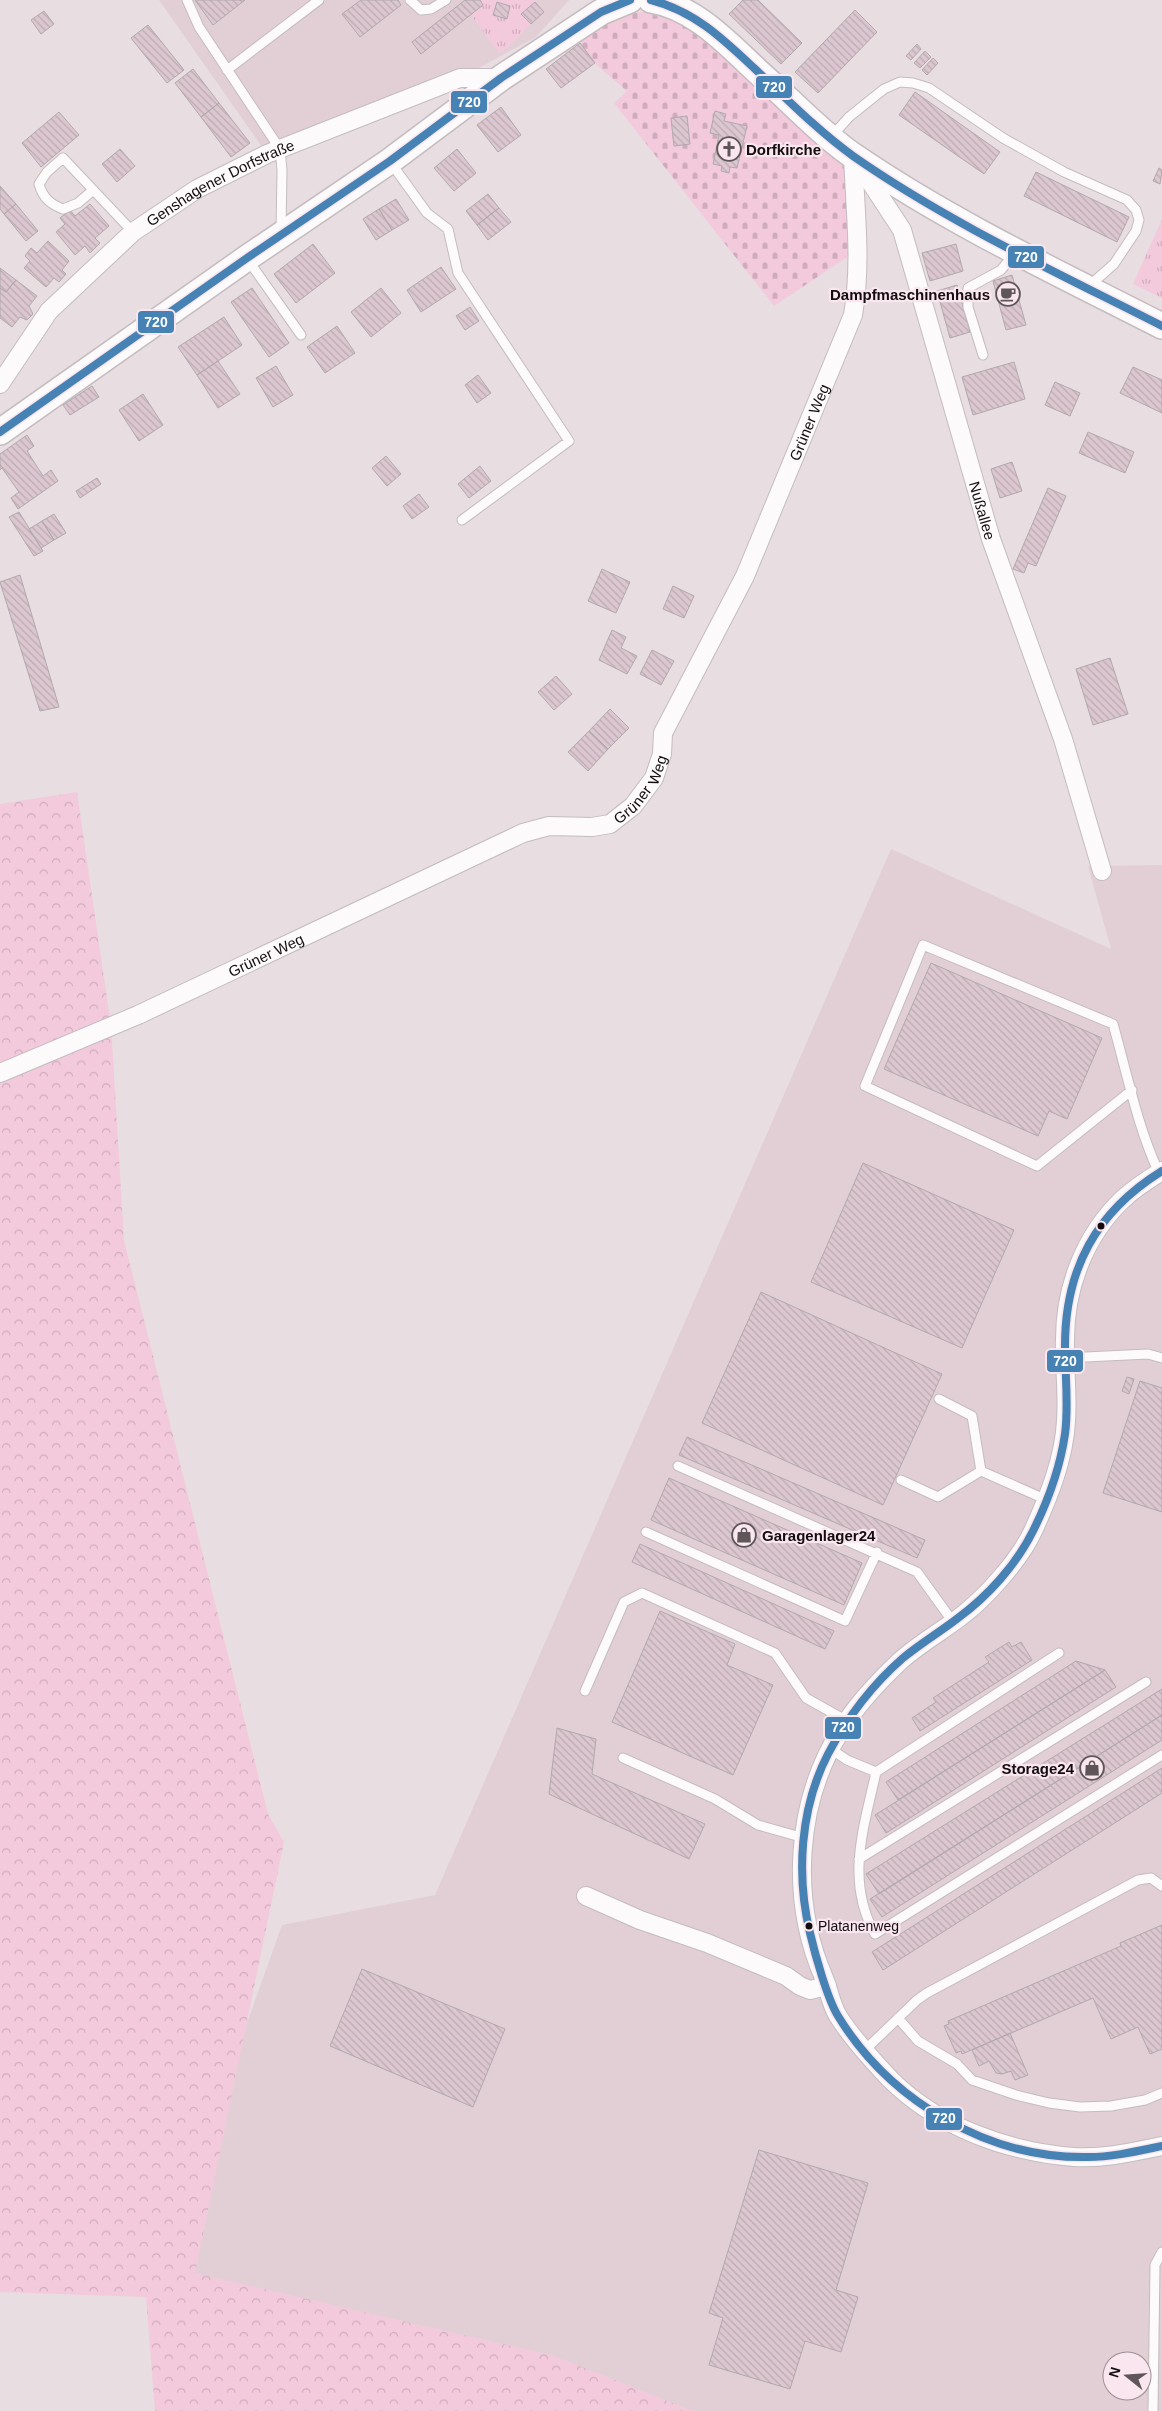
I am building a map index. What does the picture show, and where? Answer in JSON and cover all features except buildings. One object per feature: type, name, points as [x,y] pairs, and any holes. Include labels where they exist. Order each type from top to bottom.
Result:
[{"type":"street","points":[[2,425],[390,161],[501,78],[573,29],[625,0]]},
{"type":"street","points":[[651,0],[664,2],[704,23],[853,156],[924,200],[1017,251],[1162,326]]},
{"type":"street","name":"Genshagener Dorfstraße","points":[[0,384],[49,311],[133,232],[197,189],[280,149],[460,78],[501,78]]},
{"type":"street","name":"Nußallee","points":[[853,156],[902,230],[991,539],[1063,739],[1102,872]]},
{"type":"street","name":"Grüner Weg","points":[[0,1073],[138,1015],[523,833],[548,826],[592,827],[610,824],[633,806],[654,778],[662,754],[663,733],[744,576],[853,315],[858,288],[859,254],[853,156]]},
{"type":"street","points":[[1160,1172],[1123,1199],[1092,1237],[1070,1289],[1065,1334],[1066,1423],[1055,1478],[1031,1536],[987,1592],[965,1614],[901,1660],[848,1721],[831,1749],[815,1784],[804,1838],[802,1881],[806,1925],[813,1953],[836,2014],[865,2050],[907,2096],[956,2126],[981,2137],[1032,2150],[1076,2157],[1122,2155],[1162,2146]]},
{"type":"street","points":[[586,1896],[640,1920],[707,1943],[786,1976],[800,1986],[810,1990],[827,1986]]},
{"type":"lane","points":[[187,0],[199,27],[280,149],[282,170],[281,235]]},
{"type":"lane","points":[[227,70],[319,0]]},
{"type":"lane","points":[[410,0],[421,10],[431,9],[446,0]]},
{"type":"lane","points":[[831,136],[849,117],[884,89],[900,82],[913,83],[929,88],[1003,138],[1064,172],[1127,200],[1136,210],[1140,220],[1136,231],[1114,264],[1087,287]]},
{"type":"lane","points":[[92,191],[78,203],[63,209],[52,205],[42,194],[39,184],[47,172],[63,158],[92,191],[133,232]]},
{"type":"lane","points":[[390,161],[427,213],[448,229],[458,274],[569,441],[462,520]]},
{"type":"lane","points":[[983,355],[968,307],[968,288],[1001,270],[1017,251]]},
{"type":"lane","points":[[247,258],[301,334]]},
{"type":"lane","points":[[1132,1090],[1037,1166],[865,1086],[923,945],[1113,1024],[1132,1090],[1148,1150],[1160,1172]]},
{"type":"lane","points":[[1065,1358],[1148,1354],[1162,1358]]},
{"type":"lane","points":[[939,1399],[972,1416],[981,1471]]},
{"type":"lane","points":[[678,1466],[877,1552],[917,1572],[953,1622]]},
{"type":"lane","points":[[981,1471],[1047,1500]]},
{"type":"lane","points":[[901,1480],[938,1497],[981,1471]]},
{"type":"lane","points":[[646,1532],[846,1621],[877,1552]]},
{"type":"lane","points":[[585,1691],[624,1602],[642,1593],[775,1653],[806,1698],[848,1721]]},
{"type":"lane","points":[[1059,1653],[876,1772],[857,1874],[865,1915],[875,1934],[1162,1754]]},
{"type":"lane","points":[[859,1859],[1146,1682]]},
{"type":"lane","points":[[831,1749],[847,1760],[876,1772]]},
{"type":"lane","points":[[623,1758],[715,1799],[758,1825],[804,1838]]},
{"type":"lane","points":[[865,2050],[917,2000],[927,1993],[1138,1880],[1151,1878],[1162,1886]]},
{"type":"lane","points":[[898,2018],[918,2041],[957,2064],[972,2080],[1016,2095],[1050,2103],[1080,2107],[1111,2106],[1145,2100],[1162,2093]]},
{"type":"lane","points":[[1153,2411],[1155,2265],[1162,2252]]},
{"type":"shaded area","points":[[159,0],[569,0],[536,37],[460,78],[267,154]]},
{"type":"shaded area","points":[[891,849],[1111,949],[1088,866],[1162,865],[1162,2411],[400,2411],[161,2264],[282,1925],[435,1895]]},
{"type":"green space","points":[[480,0],[537,0],[522,14],[531,24],[507,48],[499,53],[471,15],[483,5]]},
{"type":"green space","points":[[645,12],[681,23],[696,31],[844,162],[849,177],[851,250],[846,258],[774,306],[614,103],[627,91],[592,60],[581,45],[578,37],[627,13]]},
{"type":"green space","points":[[1162,219],[1162,298],[1133,284]]},
{"type":"green space","points":[[77,792],[111,1026],[124,1240],[268,1814],[284,1842],[195,2273],[554,2356],[693,2411],[155,2411],[146,2297],[0,2292],[0,804]]},
{"type":"transit line","name":"720","points":[[0,432],[247,258],[390,161],[501,78],[601,12],[630,0]]},
{"type":"transit line","name":"720","points":[[651,0],[681,11],[719,36],[827,136],[853,156],[890,180],[927,203],[1005,246],[1162,326]]},
{"type":"transit line","name":"720","points":[[1162,1171],[1139,1187],[1102,1224],[1078,1268],[1066,1318],[1067,1412],[1065,1434],[1053,1484],[1033,1531],[1010,1568],[990,1590],[969,1609],[903,1658],[881,1679],[852,1715],[828,1754],[811,1797],[806,1819],[802,1865],[803,1888],[810,1933],[822,1976],[834,2008],[860,2047],[885,2074],[914,2098],[945,2119],[979,2136],[1014,2148],[1051,2155],[1088,2157],[1107,2156],[1162,2146]]},
{"type":"place","name":"Dorfkirche","points":[[729,149]]},
{"type":"place","name":"Dampfmaschinenhaus","points":[[1008,294]]},
{"type":"place","name":"Garagenlager24","points":[[744,1535]]},
{"type":"place","name":"Storage24","points":[[1092,1768]]},
{"type":"place","name":"Platanenweg","points":[[809,1926]]}]
